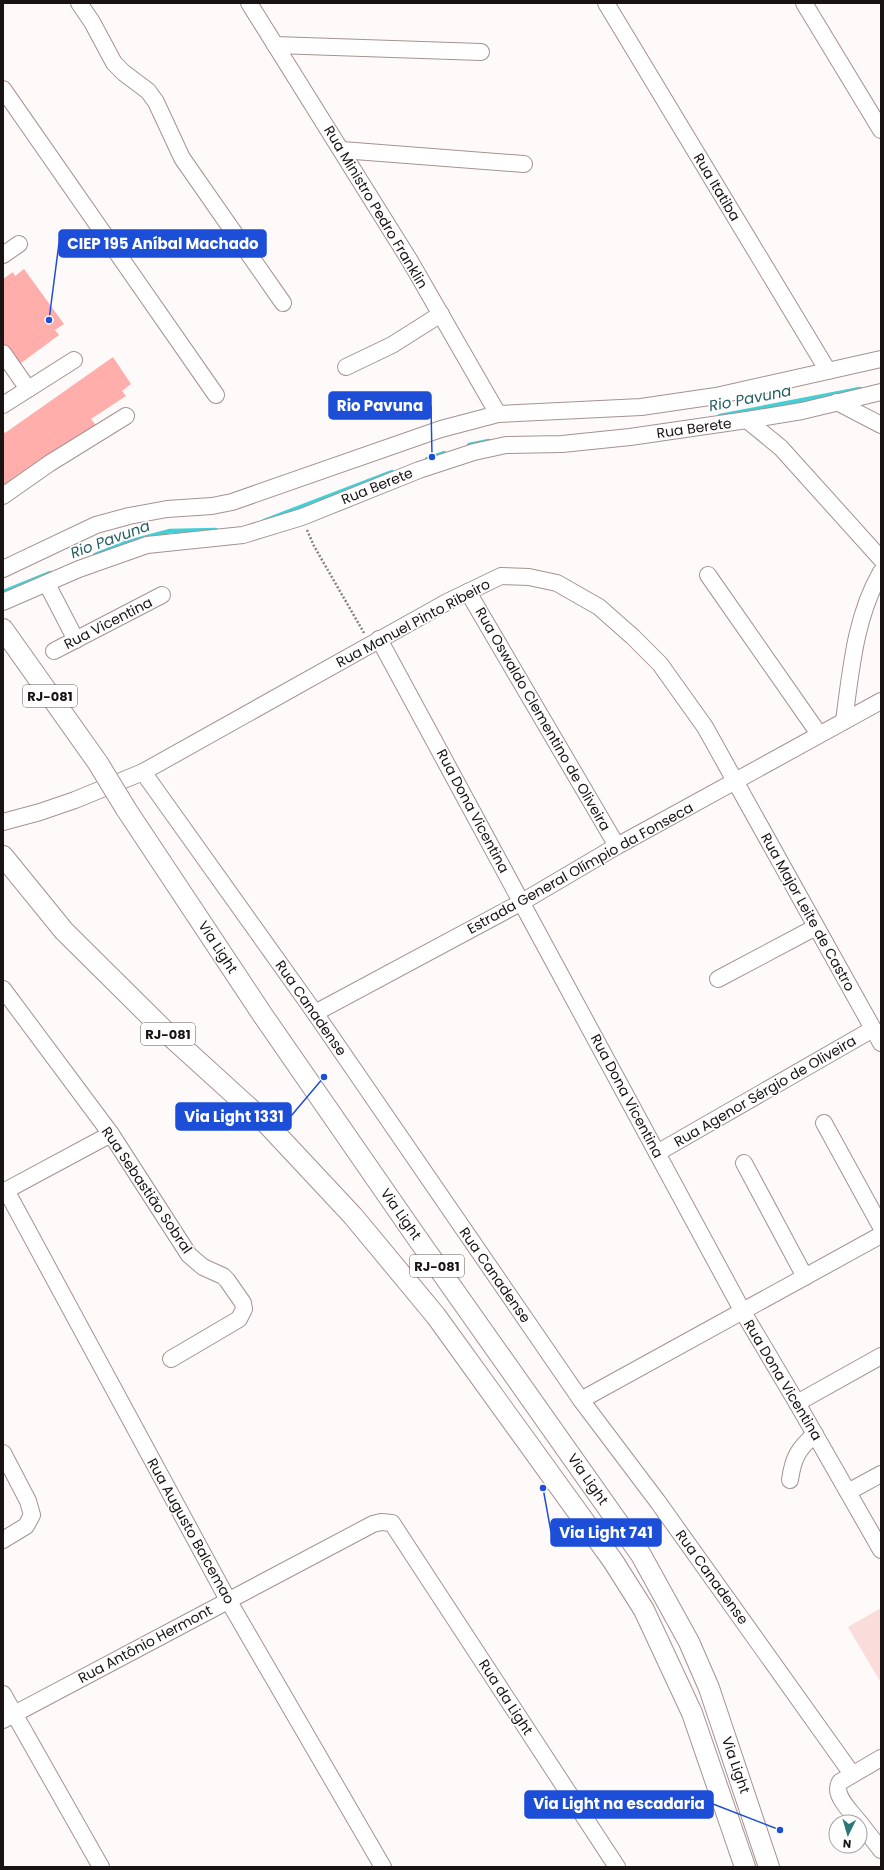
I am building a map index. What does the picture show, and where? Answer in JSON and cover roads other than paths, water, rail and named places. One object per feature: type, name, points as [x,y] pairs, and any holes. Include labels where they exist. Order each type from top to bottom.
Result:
[{"type":"main road","name":"Via Light","points":[[3,629],[98,762],[126,809],[266,1020],[415,1235],[641,1555],[689,1642],[709,1688],[769,1867]]},
{"type":"main road","name":"Via Light","points":[[3,856],[64,932],[168,1034],[273,1130],[353,1216],[436,1316],[614,1561],[644,1610],[692,1713],[745,1867]]},
{"type":"street","points":[[79,3],[92,22],[114,63],[148,92],[156,102],[182,158],[283,303]]},
{"type":"street","name":"Rua Ministro Pedro Franklin","points":[[249,3],[342,150],[498,414]]},
{"type":"street","name":"Rua Itatiba","points":[[606,3],[828,371]]},
{"type":"street","points":[[804,3],[881,130]]},
{"type":"street","points":[[275,45],[481,52]]},
{"type":"street","points":[[3,89],[216,395]]},
{"type":"street","points":[[342,150],[524,164]]},
{"type":"street","points":[[3,255],[19,244]]},
{"type":"street","points":[[346,367],[392,345],[440,314]]},
{"type":"street","points":[[3,352],[28,389]]},
{"type":"street","name":"Rua Berete","points":[[3,569],[96,525],[129,516],[167,509],[212,506],[232,502],[441,429],[498,414],[641,407],[716,396],[881,359]]},
{"type":"street","points":[[3,405],[74,360]]},
{"type":"street","name":"Rua Berete","points":[[3,602],[109,557],[147,545],[243,536],[302,517],[419,470],[474,452],[506,445],[562,444],[630,437],[747,420],[802,411],[881,392]]},
{"type":"street","points":[[837,402],[881,425]]},
{"type":"street","points":[[3,496],[50,463],[126,416]]},
{"type":"street","points":[[747,420],[781,448],[881,559]]},
{"type":"street","points":[[844,721],[852,662],[863,610],[881,572]]},
{"type":"street","name":"Rua Manuel Pinto Ribeiro","points":[[3,822],[40,812],[68,802],[143,772],[375,642],[468,592],[501,576],[516,575],[557,583],[599,607],[633,637],[660,664],[704,727],[734,782]]},
{"type":"street","points":[[708,575],[819,734]]},
{"type":"street","points":[[47,584],[76,640]]},
{"type":"street","name":"Rua Oswaldo Clementino de Oliveira","points":[[468,592],[617,846]]},
{"type":"street","name":"Rua Vicentina","points":[[54,651],[162,595]]},
{"type":"street","name":"Rua Dona Vicentina","points":[[375,642],[522,902],[743,1312],[881,1550]]},
{"type":"street","name":"Estrada General Olímpio da Fonseca","points":[[315,1013],[522,902],[617,846],[881,700]]},
{"type":"street","name":"Rua Canadense","points":[[143,772],[315,1013],[581,1400],[658,1502],[852,1774]]},
{"type":"street","name":"Rua Major Leite de Castro","points":[[734,782],[877,1036]]},
{"type":"street","points":[[718,979],[816,927]]},
{"type":"street","name":"Rua Sebastião Sobral","points":[[3,989],[111,1134],[189,1255],[203,1267],[223,1276],[243,1303],[244,1310],[238,1319],[171,1359]]},
{"type":"street","name":"Rua Agenor Sérgio de Oliveira","points":[[657,1153],[877,1036]]},
{"type":"street","points":[[824,1123],[881,1227]]},
{"type":"street","points":[[4,1191],[111,1134]]},
{"type":"street","points":[[744,1162],[805,1277]]},
{"type":"street","name":"Rua Augusto Balcemao","points":[[4,1191],[228,1600],[384,1867]]},
{"type":"street","points":[[581,1400],[881,1235]]},
{"type":"street","points":[[797,1403],[881,1356]]},
{"type":"street","points":[[790,1480],[796,1454],[803,1444],[815,1434]]},
{"type":"street","points":[[3,1453],[28,1501],[32,1515],[26,1526],[3,1540]]},
{"type":"street","points":[[848,1492],[881,1474]]},
{"type":"street","name":"Rua Antônio Hermont","points":[[8,1717],[373,1524],[386,1522],[392,1523],[395,1527]]},
{"type":"street","name":"Rua da Light","points":[[395,1527],[616,1867]]},
{"type":"street","points":[[3,1694],[8,1717],[101,1867]]},
{"type":"street","points":[[854,1814],[839,1795],[837,1790],[840,1782],[881,1758]]},
{"type":"street","points":[[868,1833],[881,1850]]},
{"type":"waterway","name":"Rio Pavuna","points":[[720,416],[860,389]]},
{"type":"waterway","name":"Rio Pavuna","points":[[469,445],[489,441]]},
{"type":"waterway","name":"Rio Pavuna","points":[[427,459],[444,453]]},
{"type":"waterway","name":"Rio Pavuna","points":[[264,521],[392,472]]},
{"type":"waterway","name":"Rio Pavuna","points":[[95,555],[125,543],[170,531],[216,530]]},
{"type":"waterway","name":"Rio Pavuna","points":[[3,592],[50,573]]},
{"type":"place","name":"CIEP 195 Aníbal Machado","points":[[49,320]]},
{"type":"place","name":"Rio Pavuna","points":[[432,457]]},
{"type":"place","name":"Via Light 1331","points":[[324,1077]]},
{"type":"place","name":"Via Light 741","points":[[543,1488]]},
{"type":"place","name":"Via Light na escadaria","points":[[780,1830]]}]
